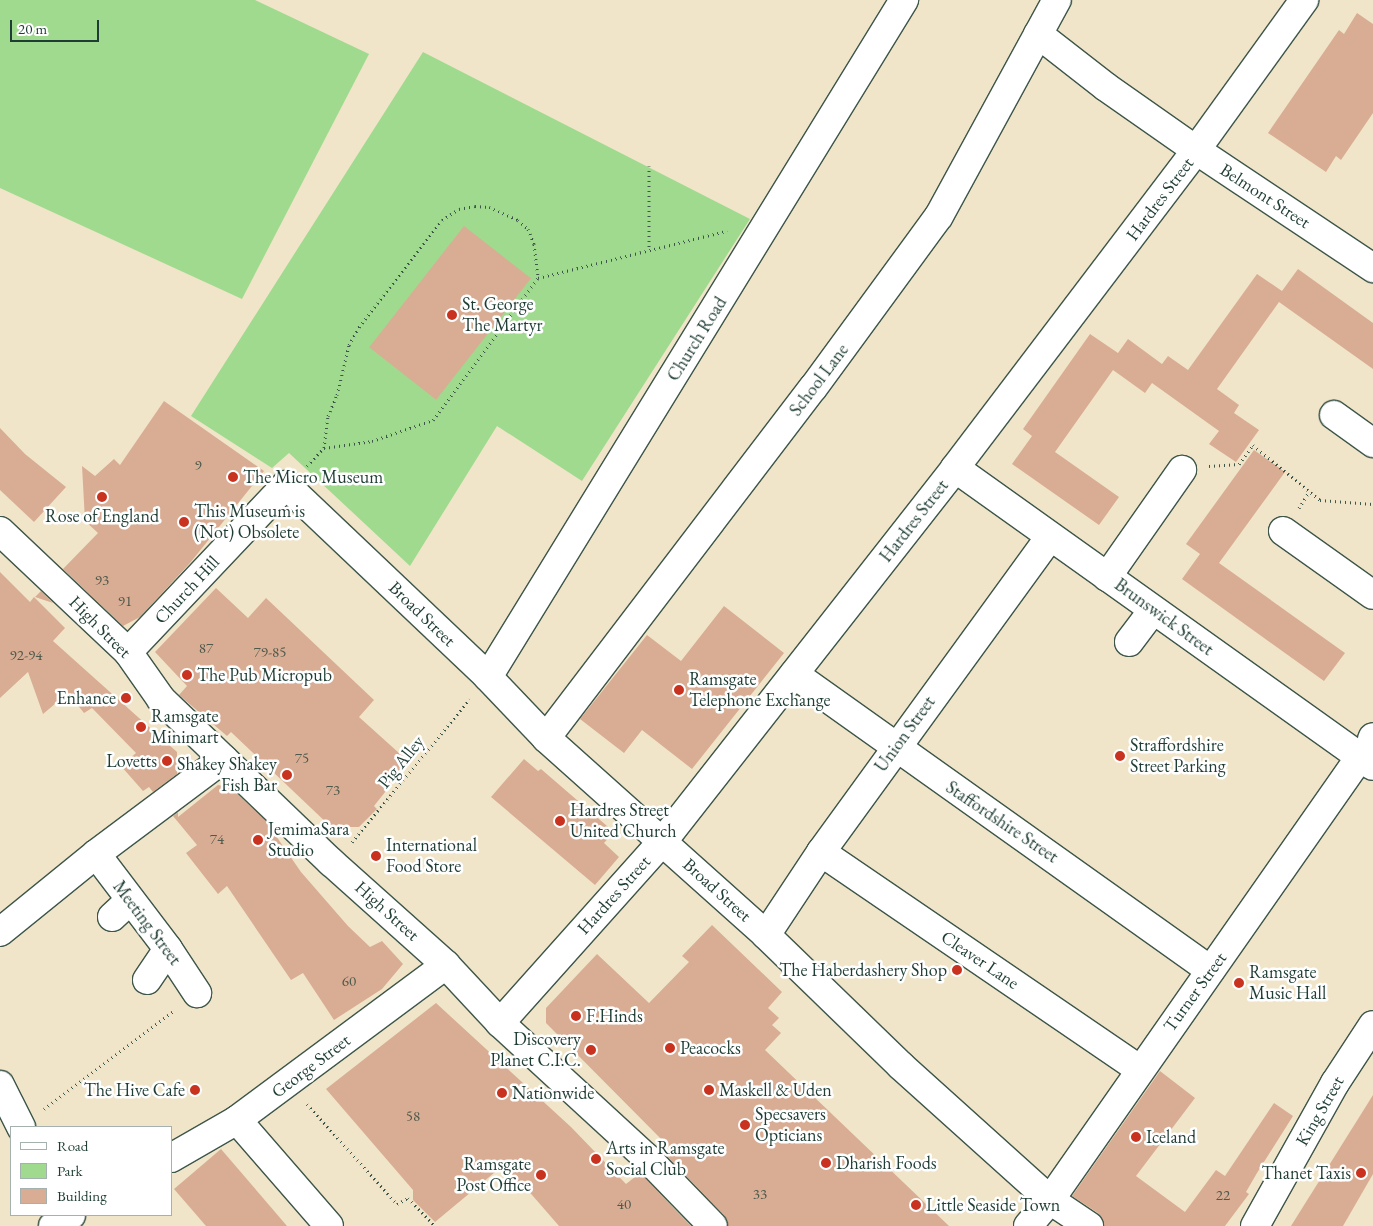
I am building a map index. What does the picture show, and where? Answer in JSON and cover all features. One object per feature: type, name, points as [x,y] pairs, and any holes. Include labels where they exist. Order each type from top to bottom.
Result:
[{"type":"street","name":"Church Road","points":[[488,677],[767,226],[904,0]]},
{"type":"street","name":"School Lane","points":[[546,738],[807,396],[939,216],[1057,0]]},
{"type":"street","name":"Hardres Street","points":[[500,1023],[663,841],[955,468],[1196,150],[1304,0]]},
{"type":"street","name":"Belmont Street","points":[[1038,34],[1106,87],[1196,150],[1373,268]]},
{"type":"street","points":[[1334,415],[1373,443]]},
{"type":"street","name":"Brunswick Street","points":[[955,468],[1153,610],[1370,750]]},
{"type":"street","points":[[1107,577],[1182,470]]},
{"type":"street","name":"Broad Street","points":[[286,485],[488,677],[546,738],[766,935],[900,1065],[1050,1200],[1089,1226]]},
{"type":"street","name":"Church Hill","points":[[128,652],[286,485]]},
{"type":"street","name":"High Street","points":[[0,531],[128,652],[161,699],[223,760],[446,965],[500,1023],[648,1159],[713,1226]]},
{"type":"street","points":[[1283,531],[1373,595]]},
{"type":"street","name":"Union Street","points":[[766,935],[820,852],[1050,537]]},
{"type":"street","points":[[1129,642],[1153,610]]},
{"type":"street","name":"Staffordshire Street","points":[[794,674],[896,746],[936,780],[1041,862],[1210,970]]},
{"type":"street","name":"Turner Street","points":[[1028,1226],[1050,1200],[1210,970],[1278,859],[1370,750]]},
{"type":"street","points":[[0,932],[96,854],[223,760]]},
{"type":"street","name":"Cleaver Lane","points":[[820,852],[1140,1069]]},
{"type":"street","name":"Meeting Street","points":[[96,854],[121,908],[168,949],[197,993]]},
{"type":"street","points":[[147,980],[168,949]]},
{"type":"street","name":"George Street","points":[[172,1157],[237,1120],[446,965]]},
{"type":"street","name":"King Street","points":[[1255,1226],[1335,1083],[1373,1025]]},
{"type":"street","points":[[0,1085],[31,1119]]},
{"type":"street","points":[[237,1120],[328,1226]]},
{"type":"street","points":[[53,1226],[69,1216]]},
{"type":"path","points":[[649,166],[649,248]]},
{"type":"path","points":[[324,448],[328,416],[337,395],[348,345],[358,327],[442,220],[459,209],[476,206],[489,207],[518,220],[528,229],[531,237],[538,278]]},
{"type":"path","points":[[286,485],[324,448],[372,440],[432,420],[538,278],[649,248],[746,227],[767,226]]},
{"type":"path","points":[[1182,470],[1239,464],[1253,445],[1320,500],[1373,504]]},
{"type":"path","name":"Pig Alley","points":[[332,862],[362,832],[488,677]]},
{"type":"path","points":[[31,1119],[197,993]]},
{"type":"path","points":[[288,1083],[397,1204],[408,1198],[435,1226]]},
{"type":"green space","points":[[0,0],[255,0],[369,54],[242,299],[0,188]]},
{"type":"green space","points":[[423,52],[750,219],[582,481],[497,426],[410,566],[289,453],[272,468],[191,416]]},
{"type":"building","points":[[1357,13],[1373,24],[1373,113],[1341,160],[1336,156],[1326,172],[1268,133],[1339,30],[1344,34]]},
{"type":"building","name":"St. George The Martyr","points":[[464,226],[531,278],[436,400],[369,347]]},
{"type":"building","points":[[1298,269],[1373,323],[1373,369],[1279,302],[1217,389],[1239,405],[1234,413],[1259,430],[1236,462],[1209,444],[1219,431],[1152,383],[1145,393],[1113,370],[1055,452],[1119,497],[1099,525],[1012,464],[1032,436],[1023,429],[1090,334],[1118,353],[1128,339],[1162,364],[1168,356],[1188,370],[1257,274],[1282,291]]},
{"type":"building","points":[[164,401],[264,471],[190,563],[140,617],[123,626],[63,569],[98,533],[85,521],[82,466],[95,476],[114,459],[120,465]]},
{"type":"building","points":[[0,428],[25,454],[66,487],[34,522],[0,490]]},
{"type":"building","points":[[1254,450],[1285,472],[1219,563],[1345,653],[1324,681],[1182,579],[1200,554],[1186,544]]},
{"type":"building","points":[[0,572],[30,602],[34,597],[65,628],[53,641],[177,752],[177,774],[153,792],[149,787],[143,791],[121,766],[136,753],[92,708],[84,713],[68,693],[43,714],[28,672],[0,698]]},
{"type":"building","points":[[216,588],[248,618],[266,598],[374,700],[359,717],[409,762],[374,806],[377,809],[359,827],[331,827],[231,732],[227,736],[179,695],[187,686],[155,652]]},
{"type":"building","points":[[41,591],[53,603],[35,597]]},
{"type":"building","name":"Ramsgate Telephone Exchange","points":[[724,606],[784,653],[692,769],[642,730],[624,753],[580,719],[647,635],[681,661]]},
{"type":"building","name":"Hardres Street United Church","points":[[524,759],[538,771],[541,769],[614,832],[604,843],[619,857],[595,885],[491,797]]},
{"type":"building","points":[[218,785],[230,787],[265,820],[301,872],[348,926],[370,947],[382,941],[403,964],[382,989],[334,1020],[303,973],[291,980],[227,886],[218,894],[186,853],[197,845],[173,816],[178,812],[178,817]]},
{"type":"building","points":[[712,925],[782,992],[768,1008],[779,1018],[772,1025],[781,1033],[765,1050],[949,1226],[728,1226],[724,1215],[665,1154],[671,1149],[546,1023],[546,1008],[597,954],[649,1003],[689,962],[682,956]]},
{"type":"building","points":[[436,1003],[571,1127],[626,1184],[640,1173],[691,1226],[559,1226],[526,1188],[521,1192],[500,1168],[435,1222],[413,1200],[413,1190],[326,1089]]},
{"type":"building","name":"Iceland","points":[[1160,1071],[1195,1098],[1136,1176],[1185,1212],[1216,1170],[1225,1176],[1274,1103],[1293,1116],[1246,1192],[1249,1194],[1225,1226],[1104,1226],[1098,1213],[1072,1196]]},
{"type":"building","points":[[1373,1095],[1373,1174],[1343,1226],[1291,1226]]},
{"type":"building","points":[[221,1149],[287,1226],[206,1226],[174,1189]]},
{"type":"place","name":"St. George The Martyr","points":[[452,315]]},
{"type":"place","name":"The Micro Museum","points":[[233,477]]},
{"type":"place","name":"Rose of England","points":[[102,497]]},
{"type":"place","name":"This Museum is (Not) Obsolete","points":[[184,522]]},
{"type":"place","name":"The Pub Micropub","points":[[187,675]]},
{"type":"place","name":"Ramsgate Telephone Exchange","points":[[679,690]]},
{"type":"place","name":"Enhance","points":[[126,698]]},
{"type":"place","name":"Ramsgate Minimart","points":[[141,727]]},
{"type":"place","name":"Straffordshire Street Parking","points":[[1120,756]]},
{"type":"place","name":"Lovetts","points":[[167,761]]},
{"type":"place","name":"Shakey Shakey Fish Bar","points":[[287,775]]},
{"type":"place","name":"Hardres Street United Church","points":[[560,821]]},
{"type":"place","name":"JemimaSara Studio","points":[[258,840]]},
{"type":"place","name":"International Food Store","points":[[376,856]]},
{"type":"place","name":"The Haberdashery Shop","points":[[957,970]]},
{"type":"place","name":"Ramsgate Music Hall","points":[[1239,983]]},
{"type":"place","name":"F.Hinds","points":[[576,1016]]},
{"type":"place","name":"Peacocks","points":[[670,1048]]},
{"type":"place","name":"Discovery Planet C.I.C.","points":[[591,1050]]},
{"type":"place","name":"The Hive Cafe","points":[[195,1090]]},
{"type":"place","name":"Maskell & Uden","points":[[709,1090]]},
{"type":"place","name":"Nationwide","points":[[502,1093]]},
{"type":"place","name":"Specsavers Opticians","points":[[745,1125]]},
{"type":"place","name":"Iceland","points":[[1136,1137]]},
{"type":"place","name":"Arts in Ramsgate Social Club","points":[[596,1159]]},
{"type":"place","name":"Dharish Foods","points":[[826,1163]]},
{"type":"place","name":"Thanet Taxis","points":[[1361,1173]]},
{"type":"place","name":"Ramsgate Post Office","points":[[541,1175]]},
{"type":"place","name":"Little Seaside Town","points":[[916,1205]]}]
